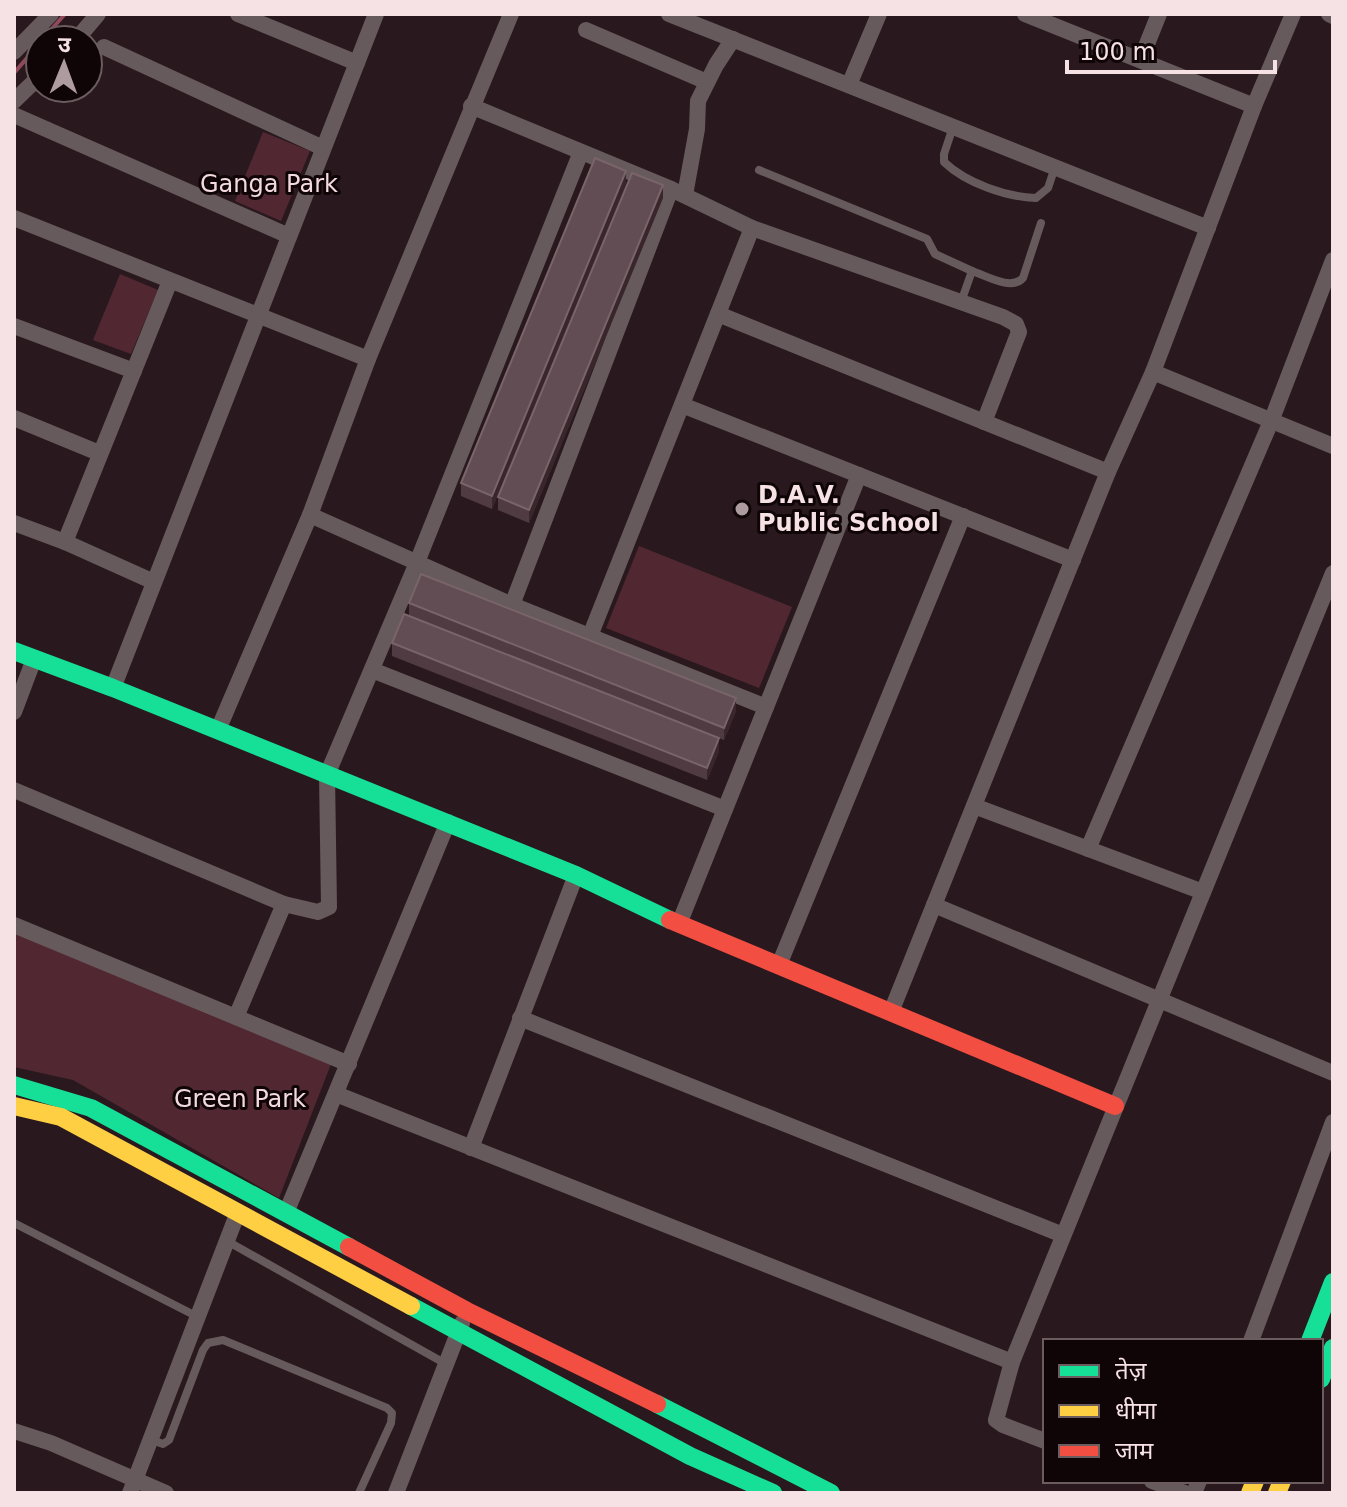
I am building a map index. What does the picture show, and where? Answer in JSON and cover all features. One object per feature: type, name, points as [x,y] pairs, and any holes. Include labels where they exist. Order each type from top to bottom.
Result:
[{"type":"street","points":[[14,52],[51,14]]},
{"type":"street","points":[[238,14],[357,63]]},
{"type":"street","points":[[113,688],[376,14]]},
{"type":"street","points":[[218,730],[310,515],[368,359],[511,14]]},
{"type":"street","points":[[669,14],[1208,228]]},
{"type":"street","points":[[849,85],[879,14]]},
{"type":"street","points":[[1025,14],[1254,106]]},
{"type":"street","points":[[1141,59],[1159,14]]},
{"type":"street","points":[[891,1012],[1108,472],[1153,372],[1254,106],[1293,14]]},
{"type":"street","points":[[586,30],[707,82]]},
{"type":"street","points":[[512,605],[678,192],[697,129],[698,101],[733,39]]},
{"type":"street","points":[[104,47],[323,148]]},
{"type":"street","points":[[471,106],[678,192],[752,228],[1016,324],[1019,330],[984,422]]},
{"type":"street","points":[[14,115],[289,236]]},
{"type":"street","points":[[14,790],[284,904],[318,912],[329,907],[327,775],[416,565],[581,152]]},
{"type":"street","points":[[14,218],[368,359]]},
{"type":"street","points":[[590,636],[752,228]]},
{"type":"street","points":[[1088,849],[1272,419],[1333,260]]},
{"type":"street","points":[[65,542],[170,281]]},
{"type":"street","points":[[718,314],[1108,472]]},
{"type":"street","points":[[14,326],[134,371]]},
{"type":"street","points":[[1153,372],[1333,446]]},
{"type":"street","points":[[682,405],[1073,560]]},
{"type":"street","points":[[14,418],[99,453]]},
{"type":"street","points":[[679,924],[859,475]]},
{"type":"street","points":[[310,515],[416,565],[766,707]]},
{"type":"street","points":[[779,965],[963,516]]},
{"type":"street","points":[[14,523],[154,582]]},
{"type":"street","points":[[1043,1440],[996,1420],[1012,1362],[1333,573]]},
{"type":"street","points":[[14,651],[448,822],[576,875],[679,924],[1115,1106]]},
{"type":"street","points":[[14,712],[34,659]]},
{"type":"street","points":[[372,670],[725,809]]},
{"type":"street","points":[[974,806],[1203,892]]},
{"type":"street","points":[[286,1213],[448,822]]},
{"type":"street","points":[[471,1148],[576,875]]},
{"type":"street","points":[[236,1017],[284,904]]},
{"type":"street","points":[[934,905],[1333,1073]]},
{"type":"street","points":[[14,925],[349,1064]]},
{"type":"street","points":[[520,1018],[1063,1235]]},
{"type":"street","points":[[14,1085],[91,1108],[467,1311],[713,1431],[831,1493]]},
{"type":"street","points":[[336,1094],[1012,1362]]},
{"type":"street","points":[[14,1106],[61,1117],[690,1456],[773,1493]]},
{"type":"street","points":[[1252,1339],[1333,1122]]},
{"type":"street","points":[[132,1486],[238,1212]]},
{"type":"street","points":[[1311,1339],[1333,1282]]},
{"type":"street","points":[[396,1493],[467,1311]]},
{"type":"street","points":[[1323,1374],[1333,1348]]},
{"type":"street","points":[[14,1431],[51,1443],[132,1486],[166,1493]]},
{"type":"street","points":[[1158,1483],[1185,1493]]},
{"type":"lane","points":[[953,127],[944,162],[957,175],[1019,198],[1036,198],[1048,188],[1055,167]]},
{"type":"lane","points":[[759,170],[927,239],[935,254],[972,271],[1012,284],[1023,278],[1041,223]]},
{"type":"lane","points":[[961,302],[972,271]]},
{"type":"lane","points":[[14,1223],[199,1317]]},
{"type":"lane","points":[[227,1241],[446,1364]]},
{"type":"lane","points":[[152,1440],[163,1444],[169,1440],[203,1350],[208,1343],[223,1340],[387,1408],[392,1413],[391,1423],[359,1493]]},
{"type":"green space","name":"Ganga Park","points":[[263,132],[310,151],[281,221],[235,201]]},
{"type":"green space","points":[[120,274],[158,290],[131,354],[93,340]]},
{"type":"green space","points":[[639,546],[792,607],[759,688],[606,628]]},
{"type":"green space","name":"Green Park","points":[[14,933],[331,1064],[279,1198],[73,1080],[14,1067]]},
{"type":"building","points":[[595,158],[626,171],[492,496],[461,483]]},
{"type":"building","points":[[632,173],[663,185],[529,510],[498,497]]},
{"type":"building","points":[[421,574],[736,698],[724,728],[409,603]]},
{"type":"building","points":[[404,614],[719,738],[707,768],[392,643]]},
{"type":"waterway","points":[[56,24],[65,14]]},
{"type":"waterway","points":[[14,73],[24,61]]},
{"type":"traffic: fast","points":[[14,651],[576,875],[670,920]]},
{"type":"traffic: fast","points":[[14,1085],[91,1108],[349,1247]]},
{"type":"traffic: fast","points":[[1311,1339],[1333,1282]]},
{"type":"traffic: fast","points":[[411,1306],[690,1456],[773,1493]]},
{"type":"traffic: fast","points":[[1323,1374],[1333,1348]]},
{"type":"traffic: fast","points":[[657,1404],[831,1493]]},
{"type":"traffic: slow","points":[[14,1106],[61,1117],[411,1306]]},
{"type":"traffic: slow","points":[[1250,1493],[1254,1483]]},
{"type":"traffic: slow","points":[[1277,1493],[1281,1483]]},
{"type":"traffic: jam","points":[[670,920],[1115,1106]]},
{"type":"traffic: jam","points":[[349,1247],[467,1311],[657,1404]]},
{"type":"place","name":"D.A.V. Public School","points":[[742,509]]}]
